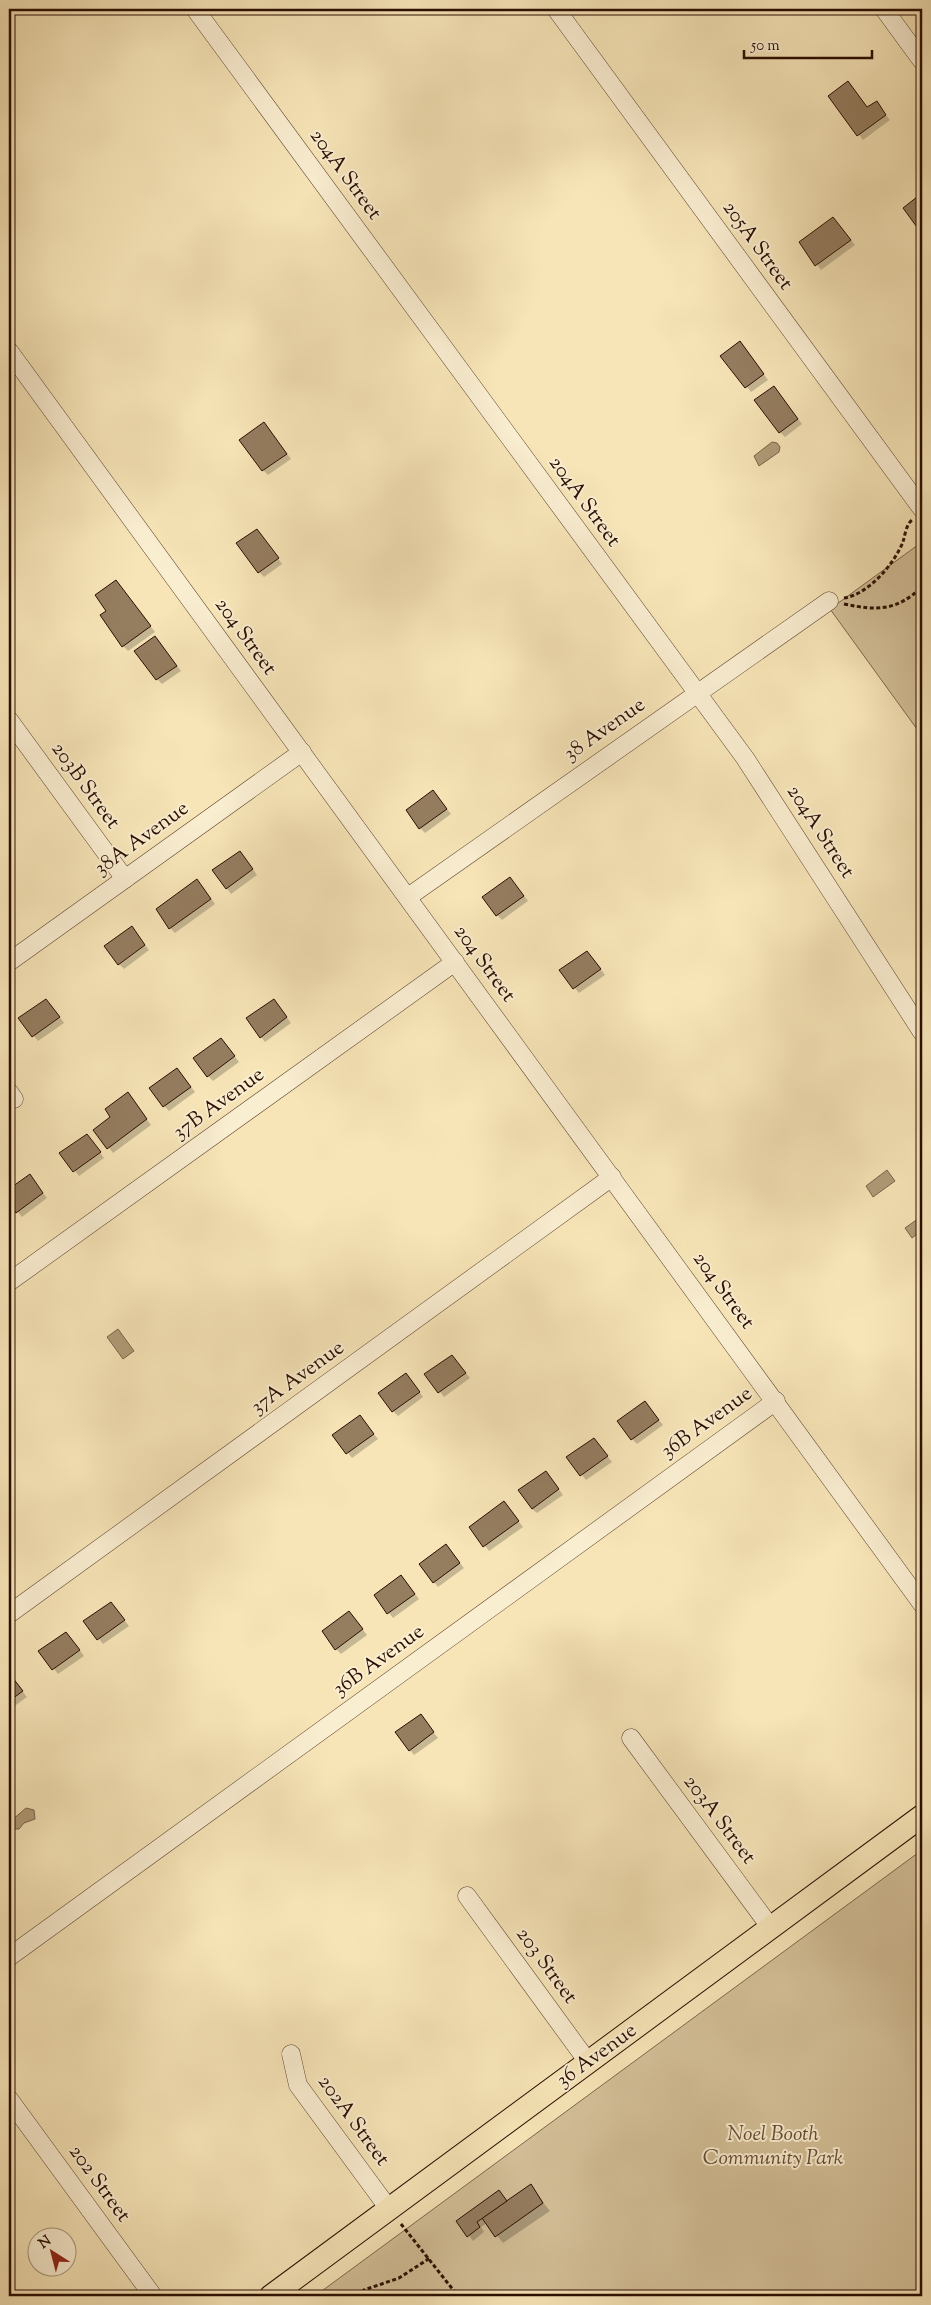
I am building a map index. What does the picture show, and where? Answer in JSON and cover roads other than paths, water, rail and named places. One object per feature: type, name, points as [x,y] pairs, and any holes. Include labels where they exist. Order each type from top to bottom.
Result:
[{"type":"main road","name":"36 Avenue","points":[[271,2296],[922,1816]]},
{"type":"street","name":"204A Street","points":[[195,9],[745,758],[922,1032]]},
{"type":"street","name":"205A Street","points":[[556,9],[919,513]]},
{"type":"street","points":[[884,9],[922,61]]},
{"type":"street","name":"204 Street","points":[[9,351],[776,1401],[922,1604]]},
{"type":"street","name":"38 Avenue","points":[[408,897],[829,601]]},
{"type":"street","name":"203B Street","points":[[9,720],[124,879]]},
{"type":"street","name":"38A Avenue","points":[[9,962],[302,752]]},
{"type":"street","name":"37B Avenue","points":[[9,1282],[455,962]]},
{"type":"street","name":"37A Avenue","points":[[9,1614],[612,1177]]},
{"type":"street","name":"36B Avenue","points":[[9,1957],[776,1401]]},
{"type":"street","name":"203A Street","points":[[631,1738],[770,1928]]},
{"type":"street","name":"203 Street","points":[[467,1896],[588,2062]]},
{"type":"street","name":"202A Street","points":[[291,2054],[298,2085],[389,2210]]},
{"type":"street","name":"202 Street","points":[[9,2099],[154,2296]]},
{"type":"park label","name":"Noel Booth Community Park","points":[[773,2147]]}]
